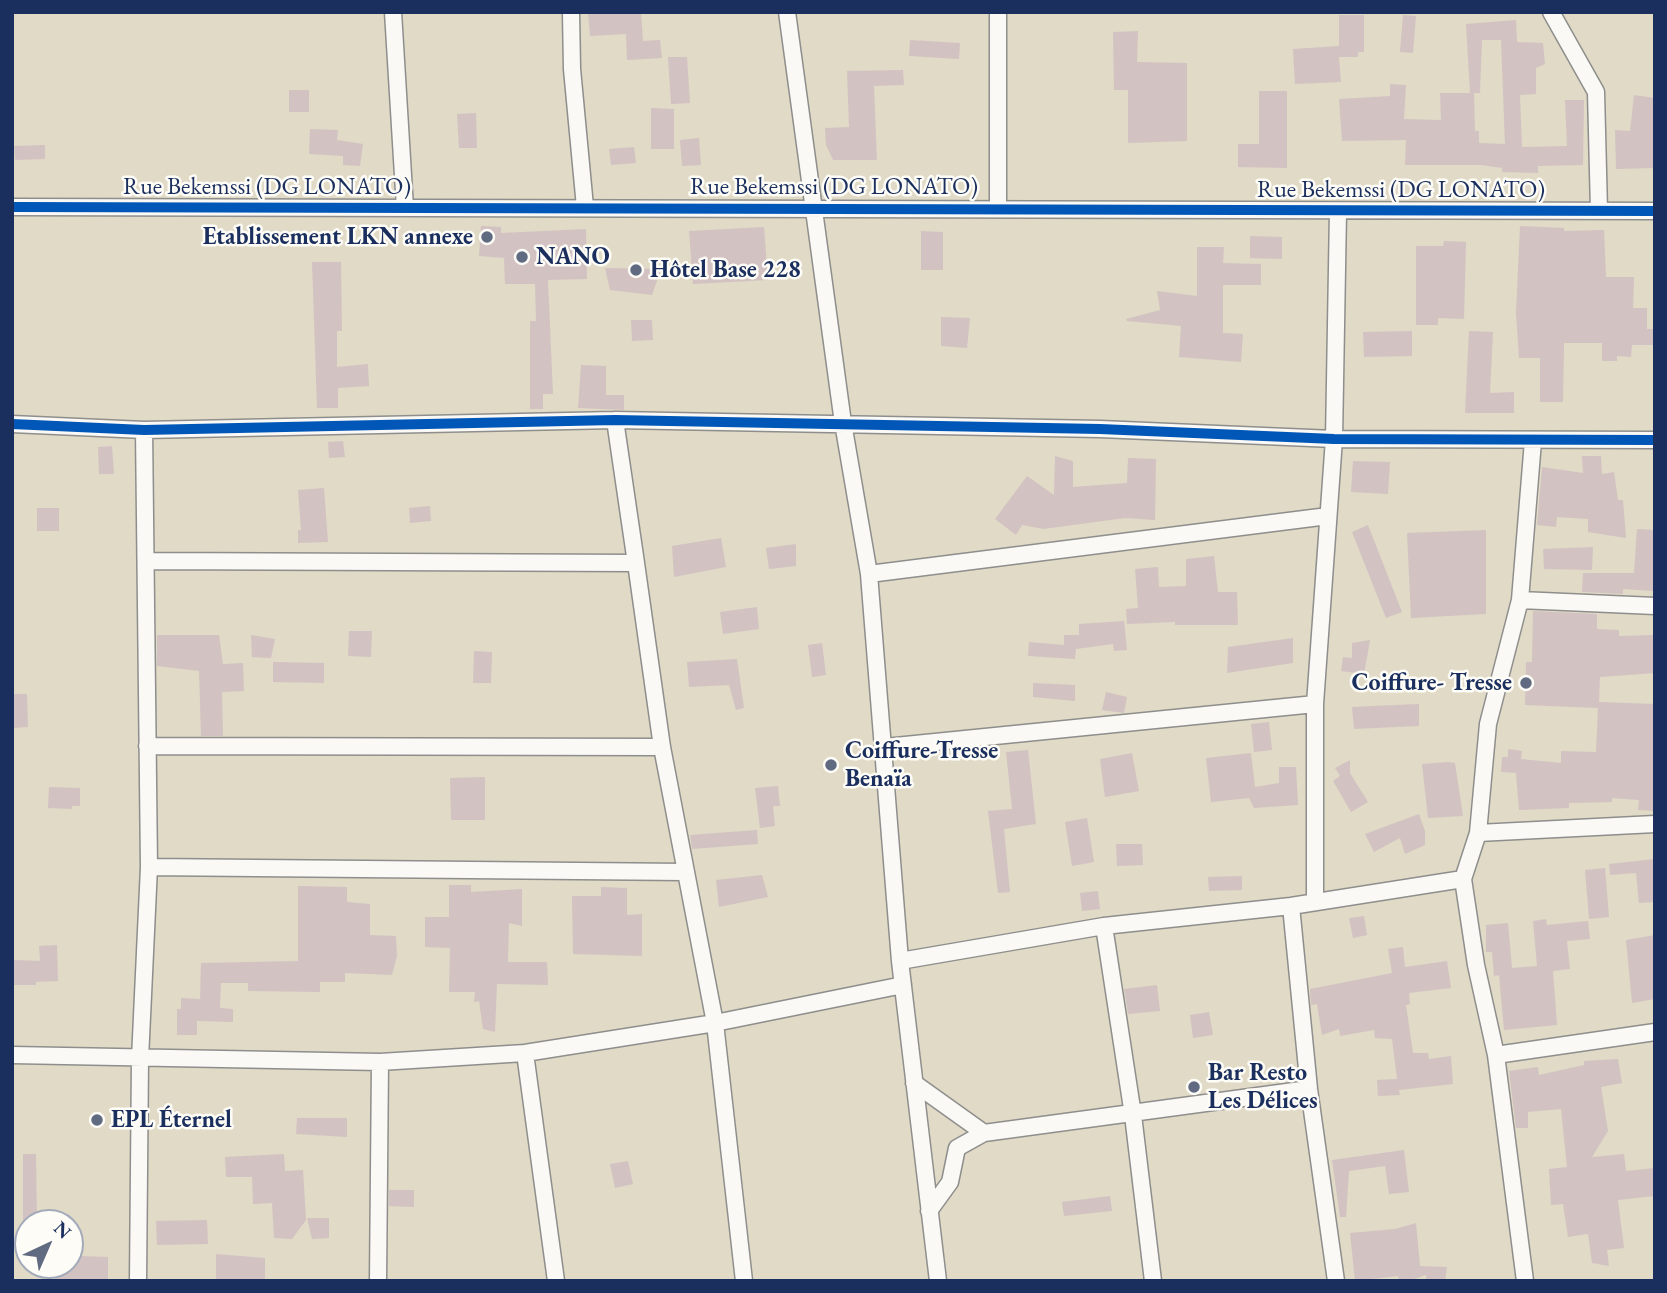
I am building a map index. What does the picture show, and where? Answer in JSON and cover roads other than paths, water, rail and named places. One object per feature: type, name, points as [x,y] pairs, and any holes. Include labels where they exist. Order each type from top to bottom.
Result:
[{"type":"street","points":[[393,12],[405,208]]},
{"type":"street","points":[[571,12],[572,69],[585,207]]},
{"type":"street","points":[[787,12],[843,423],[869,574],[885,747],[900,961],[938,1281]]},
{"type":"street","points":[[998,12],[998,209]]},
{"type":"street","points":[[1551,12],[1596,92],[1599,211]]},
{"type":"street","name":"Rue Bekemssi (DG LONATO)","points":[[12,207],[1655,211]]},
{"type":"street","points":[[1315,900],[1315,704],[1334,439],[1338,211]]},
{"type":"street","points":[[615,420],[662,747],[715,1023],[744,1281]]},
{"type":"street","points":[[12,424],[144,430],[615,420],[1100,429],[1334,439],[1655,440]]},
{"type":"street","points":[[138,1281],[140,1059],[149,867],[144,430]]},
{"type":"street","points":[[1525,1281],[1496,1055],[1476,965],[1463,878],[1478,833],[1488,724],[1520,600],[1533,441]]},
{"type":"street","points":[[869,574],[1261,522],[1328,516]]},
{"type":"street","points":[[146,561],[636,563]]},
{"type":"street","points":[[1520,600],[1655,606]]},
{"type":"street","points":[[885,747],[1315,704]]},
{"type":"street","points":[[147,746],[662,747]]},
{"type":"street","points":[[1478,833],[1655,824]]},
{"type":"street","points":[[149,867],[685,872]]},
{"type":"street","points":[[900,961],[1104,926],[1291,906],[1463,878]]},
{"type":"street","points":[[1291,906],[1309,1089],[1336,1281]]},
{"type":"street","points":[[1104,926],[1133,1115],[1153,1281]]},
{"type":"street","points":[[12,1055],[380,1062],[525,1053],[715,1023],[903,985]]},
{"type":"street","points":[[1496,1055],[1655,1032]]},
{"type":"street","points":[[525,1053],[556,1281]]},
{"type":"street","points":[[378,1281],[380,1062]]},
{"type":"street","points":[[914,1083],[984,1133]]},
{"type":"street","points":[[929,1211],[950,1182],[957,1148],[984,1133],[1133,1115],[1309,1089]]},
{"type":"place","name":"Etablissement LKN annexe","points":[[487,237]]},
{"type":"place","name":"NANO","points":[[522,257]]},
{"type":"place","name":"Hôtel Base 228","points":[[636,270]]},
{"type":"place","name":"Coiffure- Tresse","points":[[1526,683]]},
{"type":"place","name":"Coiffure-Tresse Benaïa","points":[[831,765]]},
{"type":"place","name":"Bar Resto Les Délices","points":[[1194,1087]]},
{"type":"place","name":"EPL Éternel","points":[[97,1120]]}]
